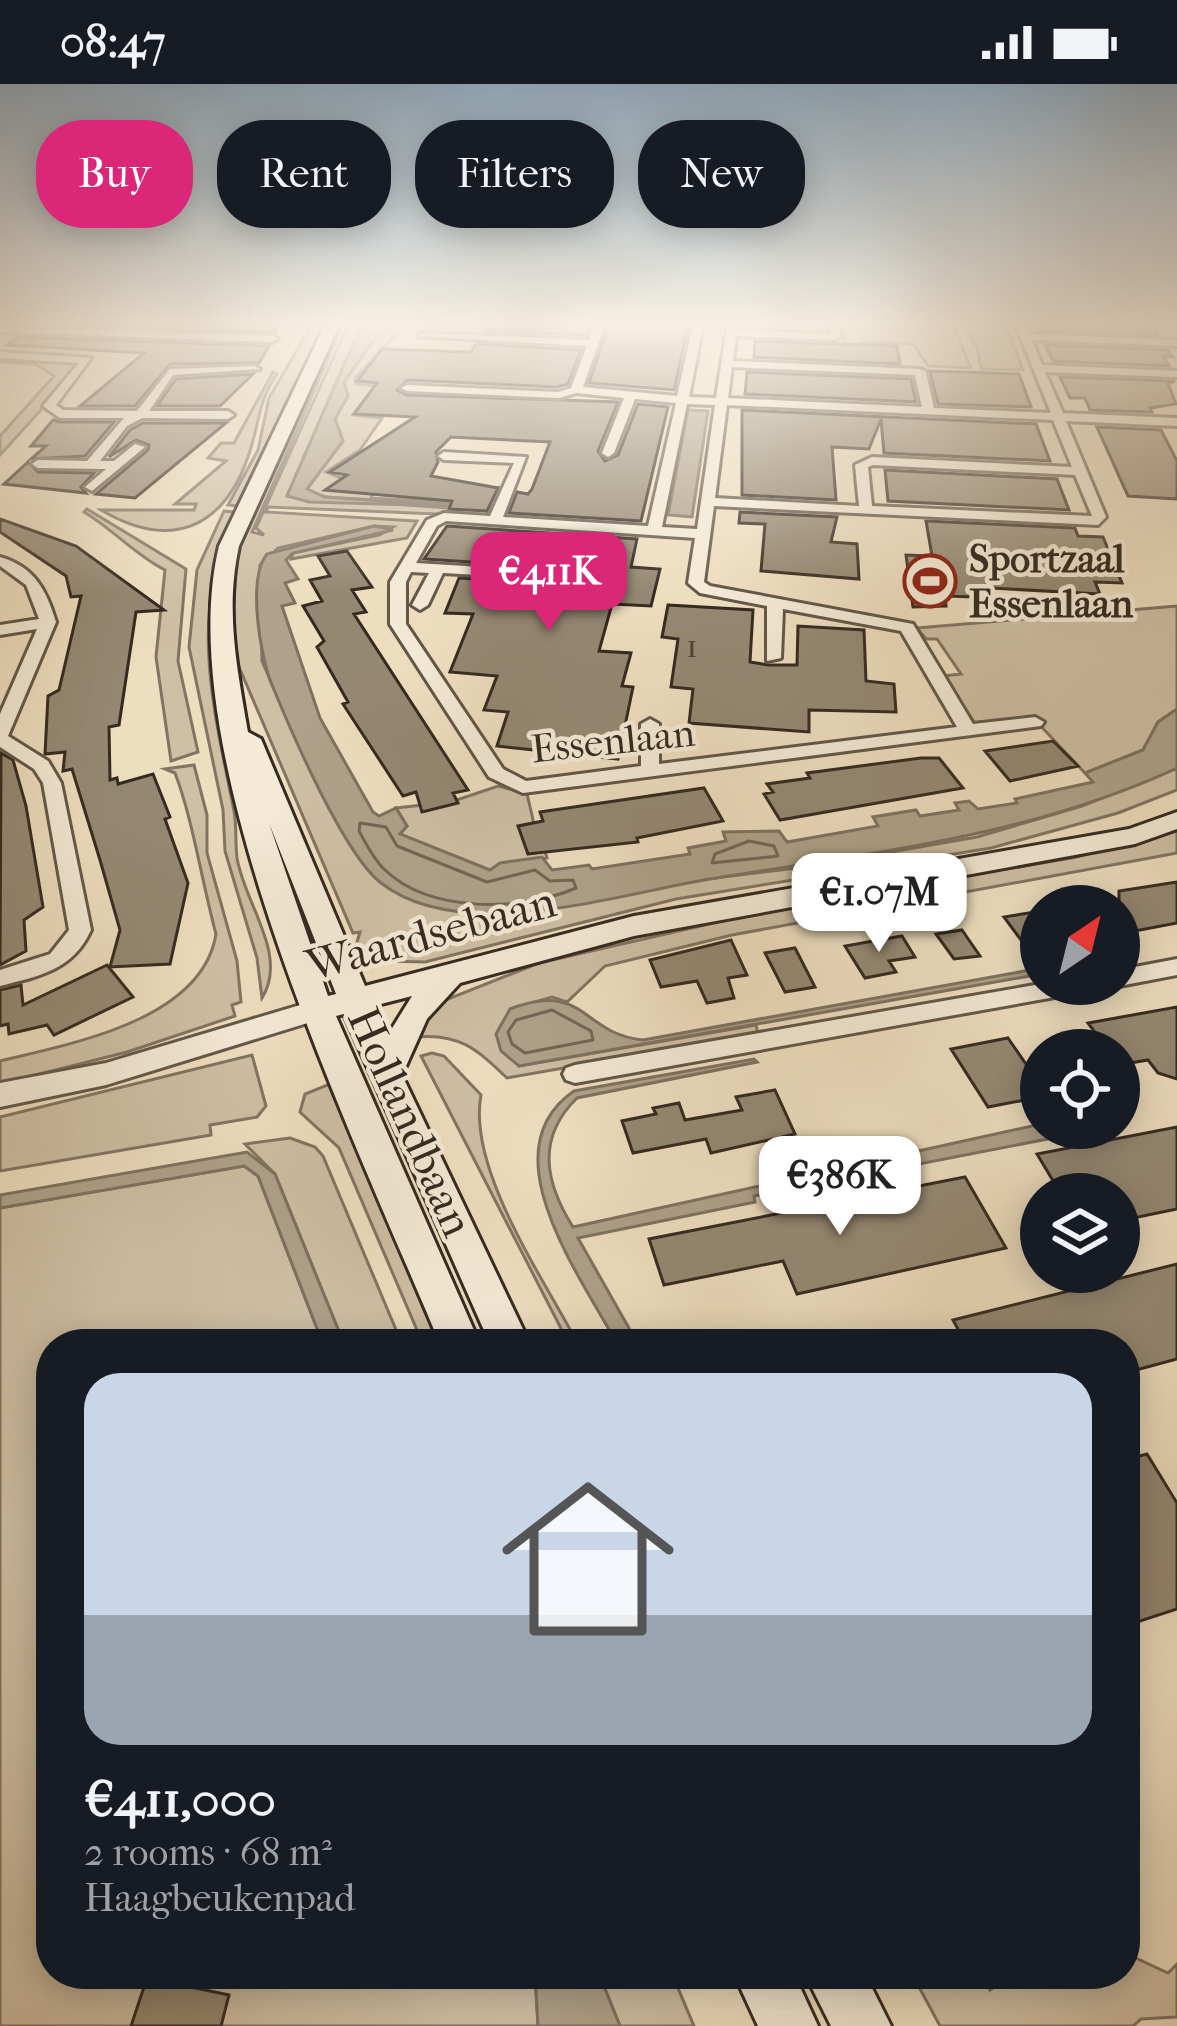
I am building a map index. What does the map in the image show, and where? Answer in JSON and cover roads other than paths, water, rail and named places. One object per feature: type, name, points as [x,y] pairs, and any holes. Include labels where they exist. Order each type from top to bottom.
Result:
[{"type":"main road","name":"Hollandbaan","points":[[292,412],[229,546],[220,585],[220,631],[243,783],[317,1010],[454,1329]]},
{"type":"main road","name":"Hollandbaan","points":[[232,698],[385,1075],[503,1329]]},
{"type":"main road","name":"Waardsebaan","points":[[891,879],[1107,830],[1177,800]]},
{"type":"main road","name":"Waardsebaan","points":[[317,1010],[634,926],[1135,836],[1177,820]]},
{"type":"main road","points":[[385,1075],[414,1013],[451,973]]},
{"type":"main road","points":[[770,1989],[789,2026]]},
{"type":"main road","points":[[843,1989],[862,2026]]},
{"type":"street","points":[[71,412],[229,415]]},
{"type":"street","points":[[608,453],[624,412]]},
{"type":"street","points":[[654,530],[681,412]]},
{"type":"street","points":[[722,412],[696,583],[705,590],[907,627],[967,729]]},
{"type":"street","points":[[708,502],[1093,522],[1099,517],[1058,412]]},
{"type":"street","points":[[1073,412],[1177,422]]},
{"type":"street","points":[[90,465],[123,423],[141,414]]},
{"type":"street","points":[[92,487],[112,465],[139,447]]},
{"type":"street","points":[[444,456],[522,460],[495,520],[705,534]]},
{"type":"street","points":[[866,510],[861,465],[872,461],[1081,470]]},
{"type":"street","points":[[38,464],[112,465]]},
{"type":"street","name":"Essenlaan","points":[[495,520],[444,517],[432,523],[398,582],[398,624],[496,773],[523,787],[1035,722]]},
{"type":"street","points":[[0,561],[24,570],[36,584],[48,622],[0,737],[41,765],[52,782],[80,930],[64,956],[43,968],[0,977]]},
{"type":"street","points":[[408,567],[530,574]]},
{"type":"street","points":[[420,605],[438,568]]},
{"type":"street","points":[[773,658],[775,604]]},
{"type":"street","points":[[0,630],[48,622]]},
{"type":"street","points":[[650,724],[650,773]]},
{"type":"street","points":[[1140,974],[1177,967]]},
{"type":"street","points":[[575,1074],[1020,995]]},
{"type":"street","name":"Waardsebaan","points":[[0,1095],[106,1074],[317,1010]]},
{"type":"water","points":[[324,412],[339,412],[335,419],[343,441],[307,489],[325,497],[452,506],[309,502],[287,496]]},
{"type":"water","points":[[688,412],[708,412],[692,517],[668,515]]},
{"type":"water","points":[[374,526],[393,530],[293,553],[286,560],[298,579],[285,583],[295,603],[282,606],[320,718],[373,812],[379,816],[396,808],[407,826],[400,834],[490,870],[500,863],[542,857],[552,870],[589,865],[592,869],[690,854],[688,848],[726,841],[723,832],[779,831],[787,842],[878,826],[873,817],[959,810],[955,803],[969,801],[978,809],[1017,803],[1015,799],[1093,782],[1085,773],[1143,750],[1158,722],[1177,709],[1177,768],[1064,811],[889,851],[541,910],[454,911],[415,902],[381,883],[366,868],[335,820],[272,685],[258,618],[258,581],[267,554]]},
{"type":"water","points":[[1020,972],[1020,978],[519,1066],[501,1051],[496,1034],[510,1009],[554,1001],[569,1004],[607,1029],[643,1040]]},
{"type":"water","points":[[757,1062],[577,1098],[555,1129],[549,1162],[556,1194],[573,1227],[1020,1129],[1020,1144],[754,1196],[755,1202],[578,1238],[630,1329],[609,1329],[549,1215],[540,1180],[539,1147],[549,1116],[574,1091]]},
{"type":"water","points":[[247,1152],[275,1174],[338,1329],[317,1329],[258,1176],[244,1166],[0,1208],[0,1195]]},
{"type":"water","points":[[536,1989],[605,1989],[620,2026],[538,2026]]},
{"type":"place","name":"Sportzaal Essenlaan","points":[[930,581]]}]
